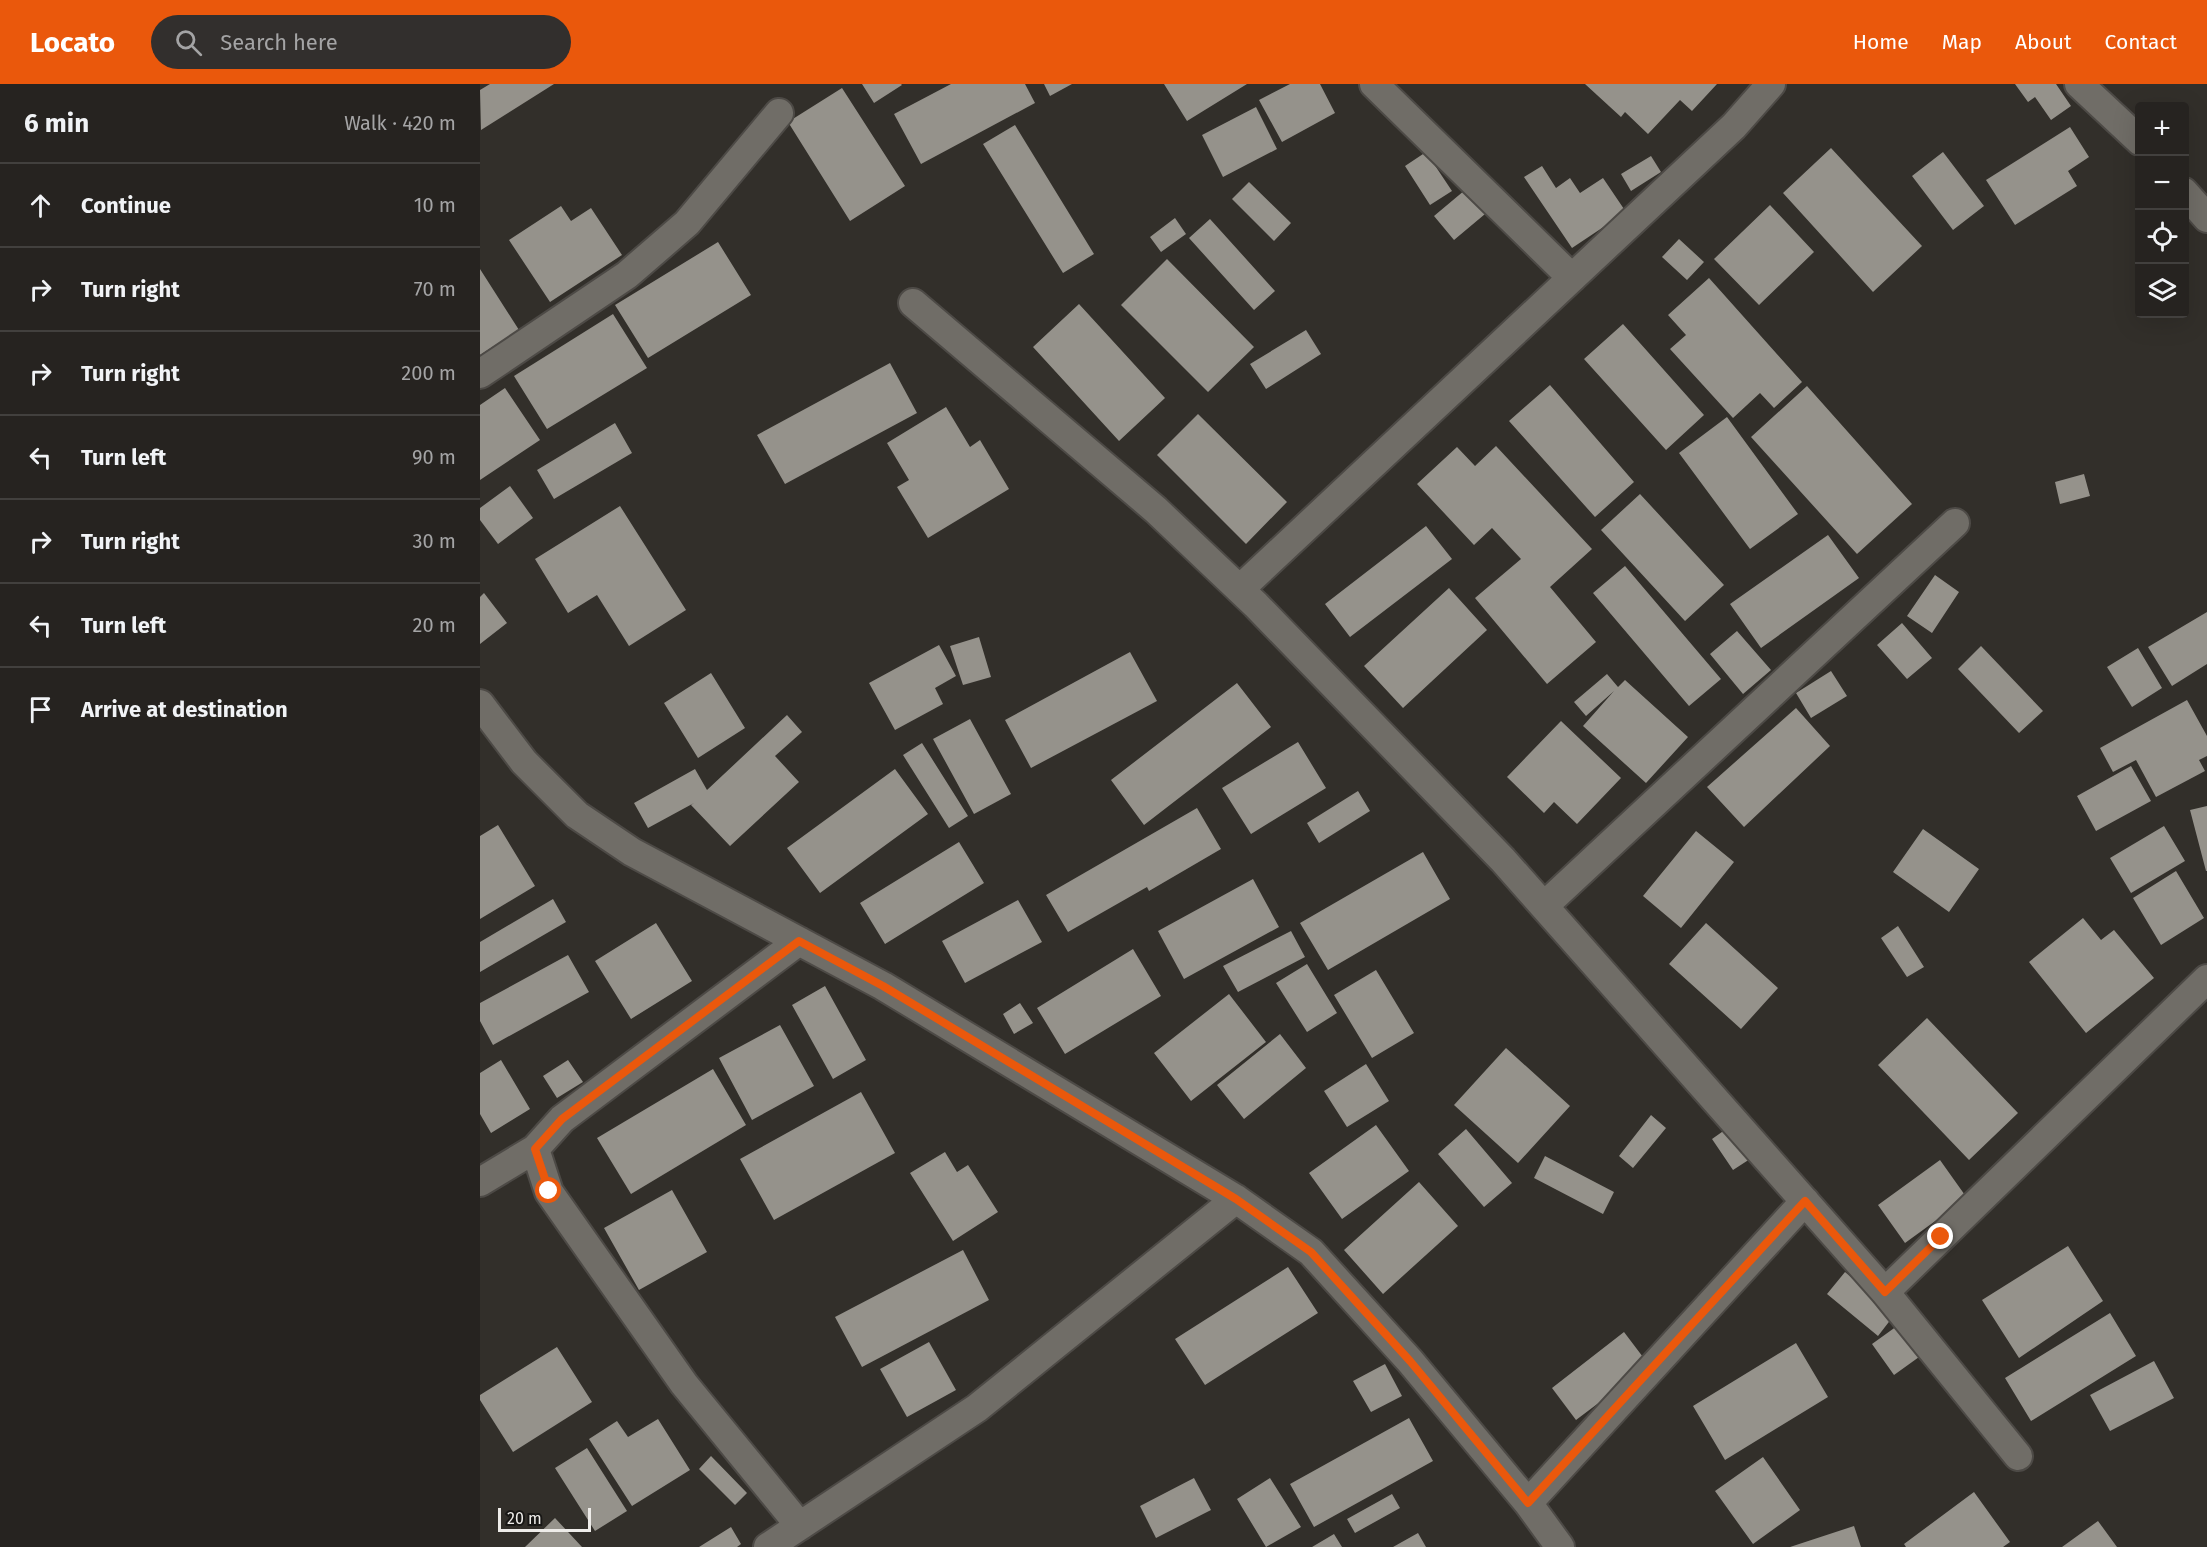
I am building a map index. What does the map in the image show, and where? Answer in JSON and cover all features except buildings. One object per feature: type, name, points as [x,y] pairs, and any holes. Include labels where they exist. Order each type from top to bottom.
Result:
[{"type":"street","points":[[1374,84],[1572,278]]},
{"type":"street","points":[[1240,589],[1734,126],[1771,84]]},
{"type":"street","points":[[2079,84],[2135,137]]},
{"type":"street","points":[[480,374],[627,276],[687,223],[779,113]]},
{"type":"street","points":[[2189,198],[2207,218]]},
{"type":"street","points":[[913,303],[1147,502],[1240,589],[1503,860],[1885,1292],[2018,1456]]},
{"type":"street","points":[[1544,906],[1955,523]]},
{"type":"street","points":[[480,704],[524,762],[577,815],[632,852],[893,992],[1236,1199],[1311,1252],[1410,1361],[1528,1503],[1560,1547]]},
{"type":"street","points":[[480,1182],[535,1149],[562,1119],[799,941]]},
{"type":"street","points":[[1885,1292],[2207,980]]},
{"type":"street","points":[[535,1149],[549,1191],[555,1201],[684,1384],[800,1526]]},
{"type":"street","points":[[768,1547],[977,1408],[1236,1199]]},
{"type":"street","points":[[1528,1503],[1805,1201]]},
{"type":"route","points":[[549,1191],[535,1149],[562,1119],[799,941],[883,986],[1236,1199],[1311,1252],[1410,1361],[1528,1503],[1805,1201],[1885,1292],[1941,1237]]}]
